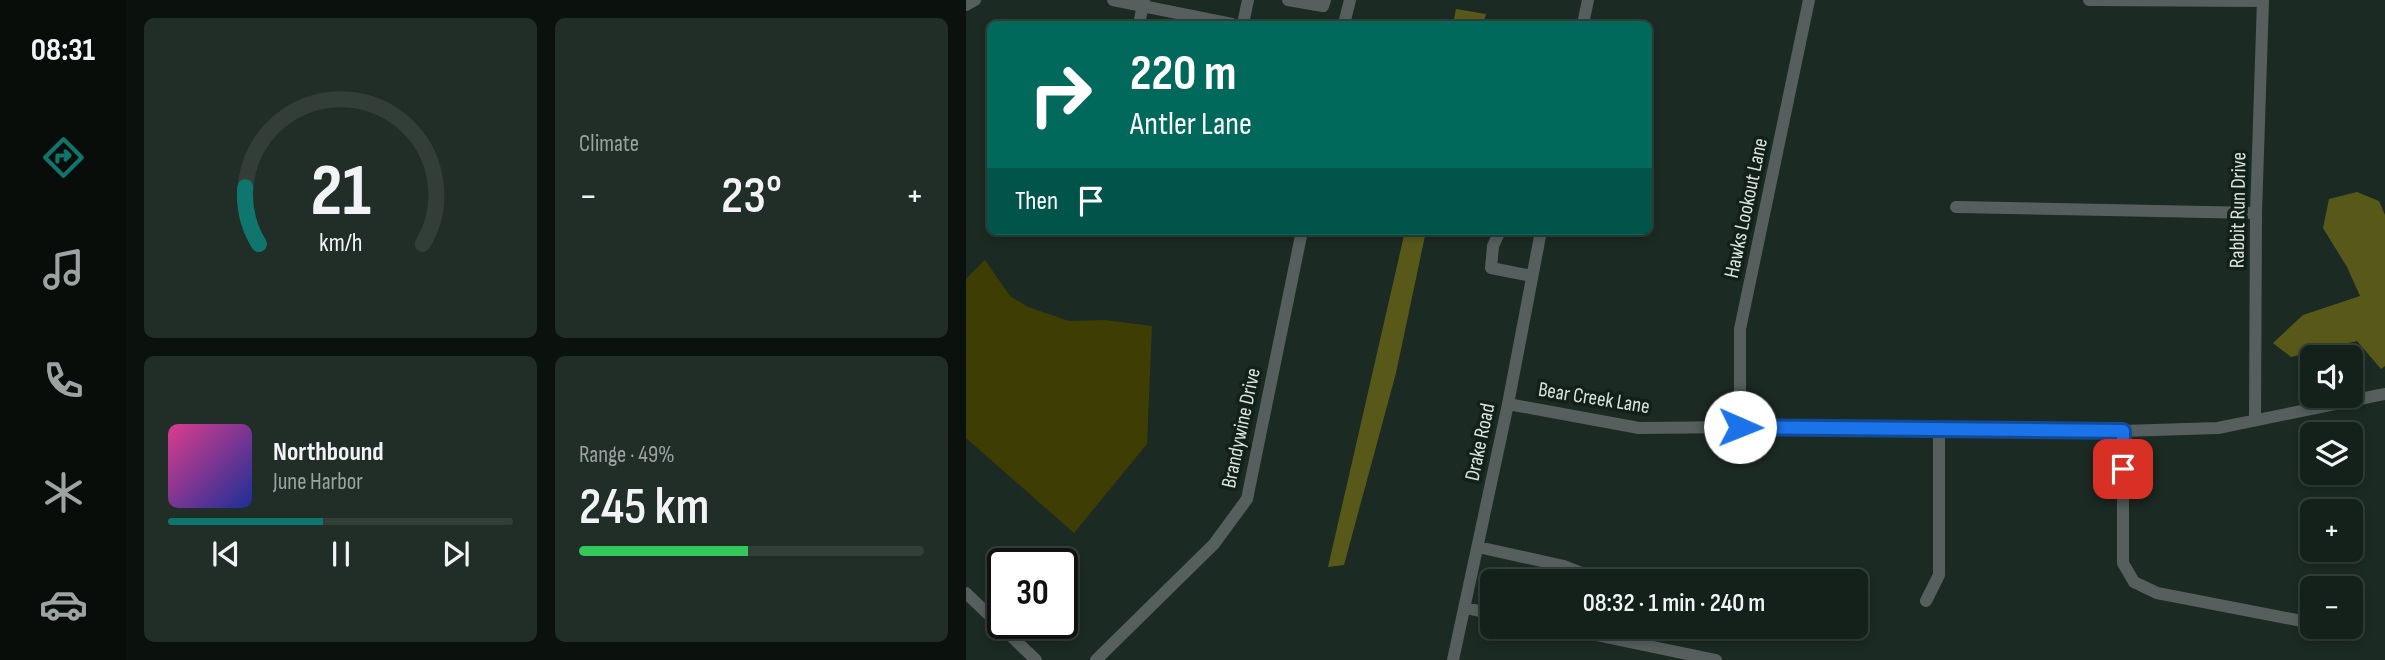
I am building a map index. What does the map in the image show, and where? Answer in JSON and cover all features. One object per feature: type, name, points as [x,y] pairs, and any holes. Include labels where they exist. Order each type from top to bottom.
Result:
[{"type":"street","points":[[966,5],[975,0]]},
{"type":"street","points":[[1113,0],[1144,3],[1219,21]]},
{"type":"street","points":[[1244,21],[1248,0]]},
{"type":"street","points":[[1288,0],[1324,3]]},
{"type":"street","points":[[1345,21],[1350,0]]},
{"type":"street","points":[[1584,21],[1588,0]]},
{"type":"street","name":"Hawks Lookout Lane","points":[[1740,427],[1740,329],[1809,0]]},
{"type":"street","points":[[2089,0],[2263,1]]},
{"type":"street","name":"Rabbit Run Drive","points":[[2255,420],[2256,213],[2263,1]]},
{"type":"street","points":[[1140,21],[1144,3]]},
{"type":"street","points":[[1955,206],[2256,213]]},
{"type":"street","name":"Brandywine Drive","points":[[1096,660],[1214,544],[1247,499],[1301,235]]},
{"type":"street","points":[[1498,235],[1493,246],[1490,268],[1532,276]]},
{"type":"street","name":"Drake Road","points":[[1453,660],[1508,404],[1540,235]]},
{"type":"street","name":"Bear Creek Lane","points":[[1508,404],[1639,428],[2123,431],[2218,428],[2385,394]]},
{"type":"street","points":[[1926,601],[1939,575],[1938,429]]},
{"type":"street","points":[[2123,431],[2123,563],[2134,582],[2157,593],[2300,621]]},
{"type":"street","points":[[1478,547],[1572,569]]},
{"type":"street","points":[[966,593],[1036,660]]},
{"type":"street","points":[[1466,608],[1480,611]]},
{"type":"street","points":[[1615,639],[1716,660]]},
{"type":"shaded area","points":[[1456,9],[1486,14],[1484,21],[1454,21]]},
{"type":"shaded area","points":[[2357,192],[2379,201],[2385,215],[2385,366],[2381,369],[2357,341],[2340,345],[2300,345],[2300,355],[2291,357],[2273,343],[2303,315],[2360,296],[2347,267],[2323,228],[2329,199]]},
{"type":"shaded area","points":[[1404,235],[1425,235],[1396,373],[1344,565],[1328,567]]},
{"type":"shaded area","points":[[985,260],[1010,296],[1028,307],[1069,321],[1105,320],[1152,326],[1147,444],[1074,533],[966,438],[966,279]]},
{"type":"route","points":[[1740,427],[2123,431],[2123,469]]}]
